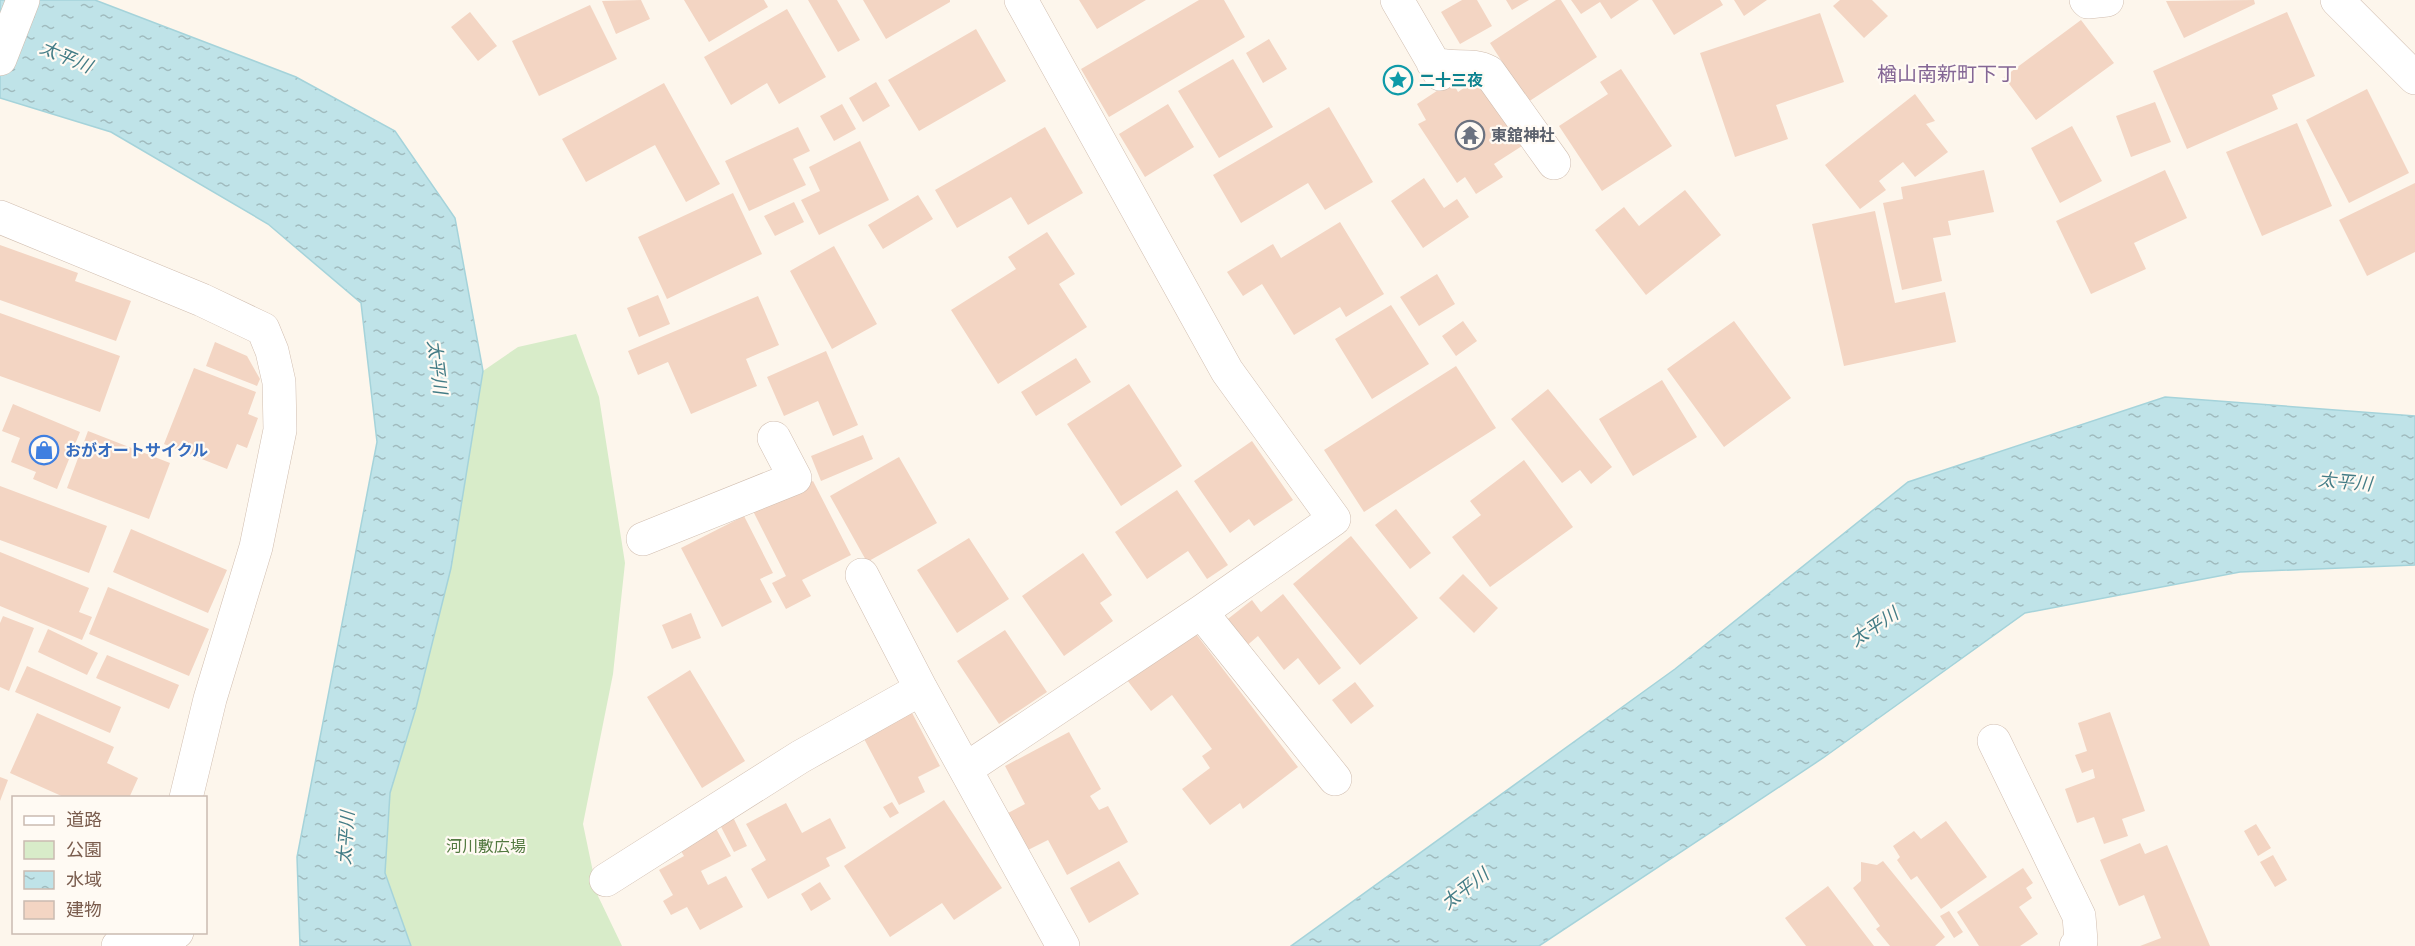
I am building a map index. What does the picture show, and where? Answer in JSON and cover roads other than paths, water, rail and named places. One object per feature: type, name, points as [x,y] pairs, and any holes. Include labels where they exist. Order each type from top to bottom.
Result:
[{"type":"street","points":[[0,59],[23,0]]},
{"type":"street","points":[[966,769],[1201,612],[1334,519],[1227,370],[1021,0]]},
{"type":"street","points":[[1397,0],[1437,68],[1476,66],[1489,72],[1554,163]]},
{"type":"street","points":[[2086,0],[2088,2],[2107,0]]},
{"type":"street","points":[[2337,0],[2415,78]]},
{"type":"street","points":[[0,217],[202,300],[263,329],[272,351],[279,382],[280,430],[278,441],[256,547],[210,699],[186,796]]},
{"type":"street","points":[[643,538],[795,478],[774,438]]},
{"type":"street","points":[[862,575],[921,689],[1063,946]]},
{"type":"street","points":[[1201,612],[1335,779]]},
{"type":"street","points":[[606,880],[800,757],[921,689]]},
{"type":"street","points":[[1994,741],[2079,916],[2081,941],[2076,946]]},
{"type":"street","points":[[118,946],[136,938],[169,934]]},
{"type":"water","name":"太平川","points":[[0,0],[95,0],[296,77],[395,131],[455,218],[483,371],[451,568],[416,708],[390,793],[385,873],[411,946],[300,946],[297,857],[377,442],[361,303],[268,224],[111,132],[0,98]]},
{"type":"water","name":"太平川","points":[[2165,397],[2415,416],[2415,565],[2240,572],[2025,613],[1823,758],[1539,946],[1291,946],[1675,669],[1908,482]]},
{"type":"place","name":"二十三夜","points":[[1398,80]]},
{"type":"place","name":"東舘神社","points":[[1470,135]]},
{"type":"place","name":"おがオートサイクル","points":[[44,450]]},
{"type":"district","name":"楢山南新町下丁","points":[[1947,74]]},
{"type":"park label","name":"河川敷広場","points":[[486,846]]}]
